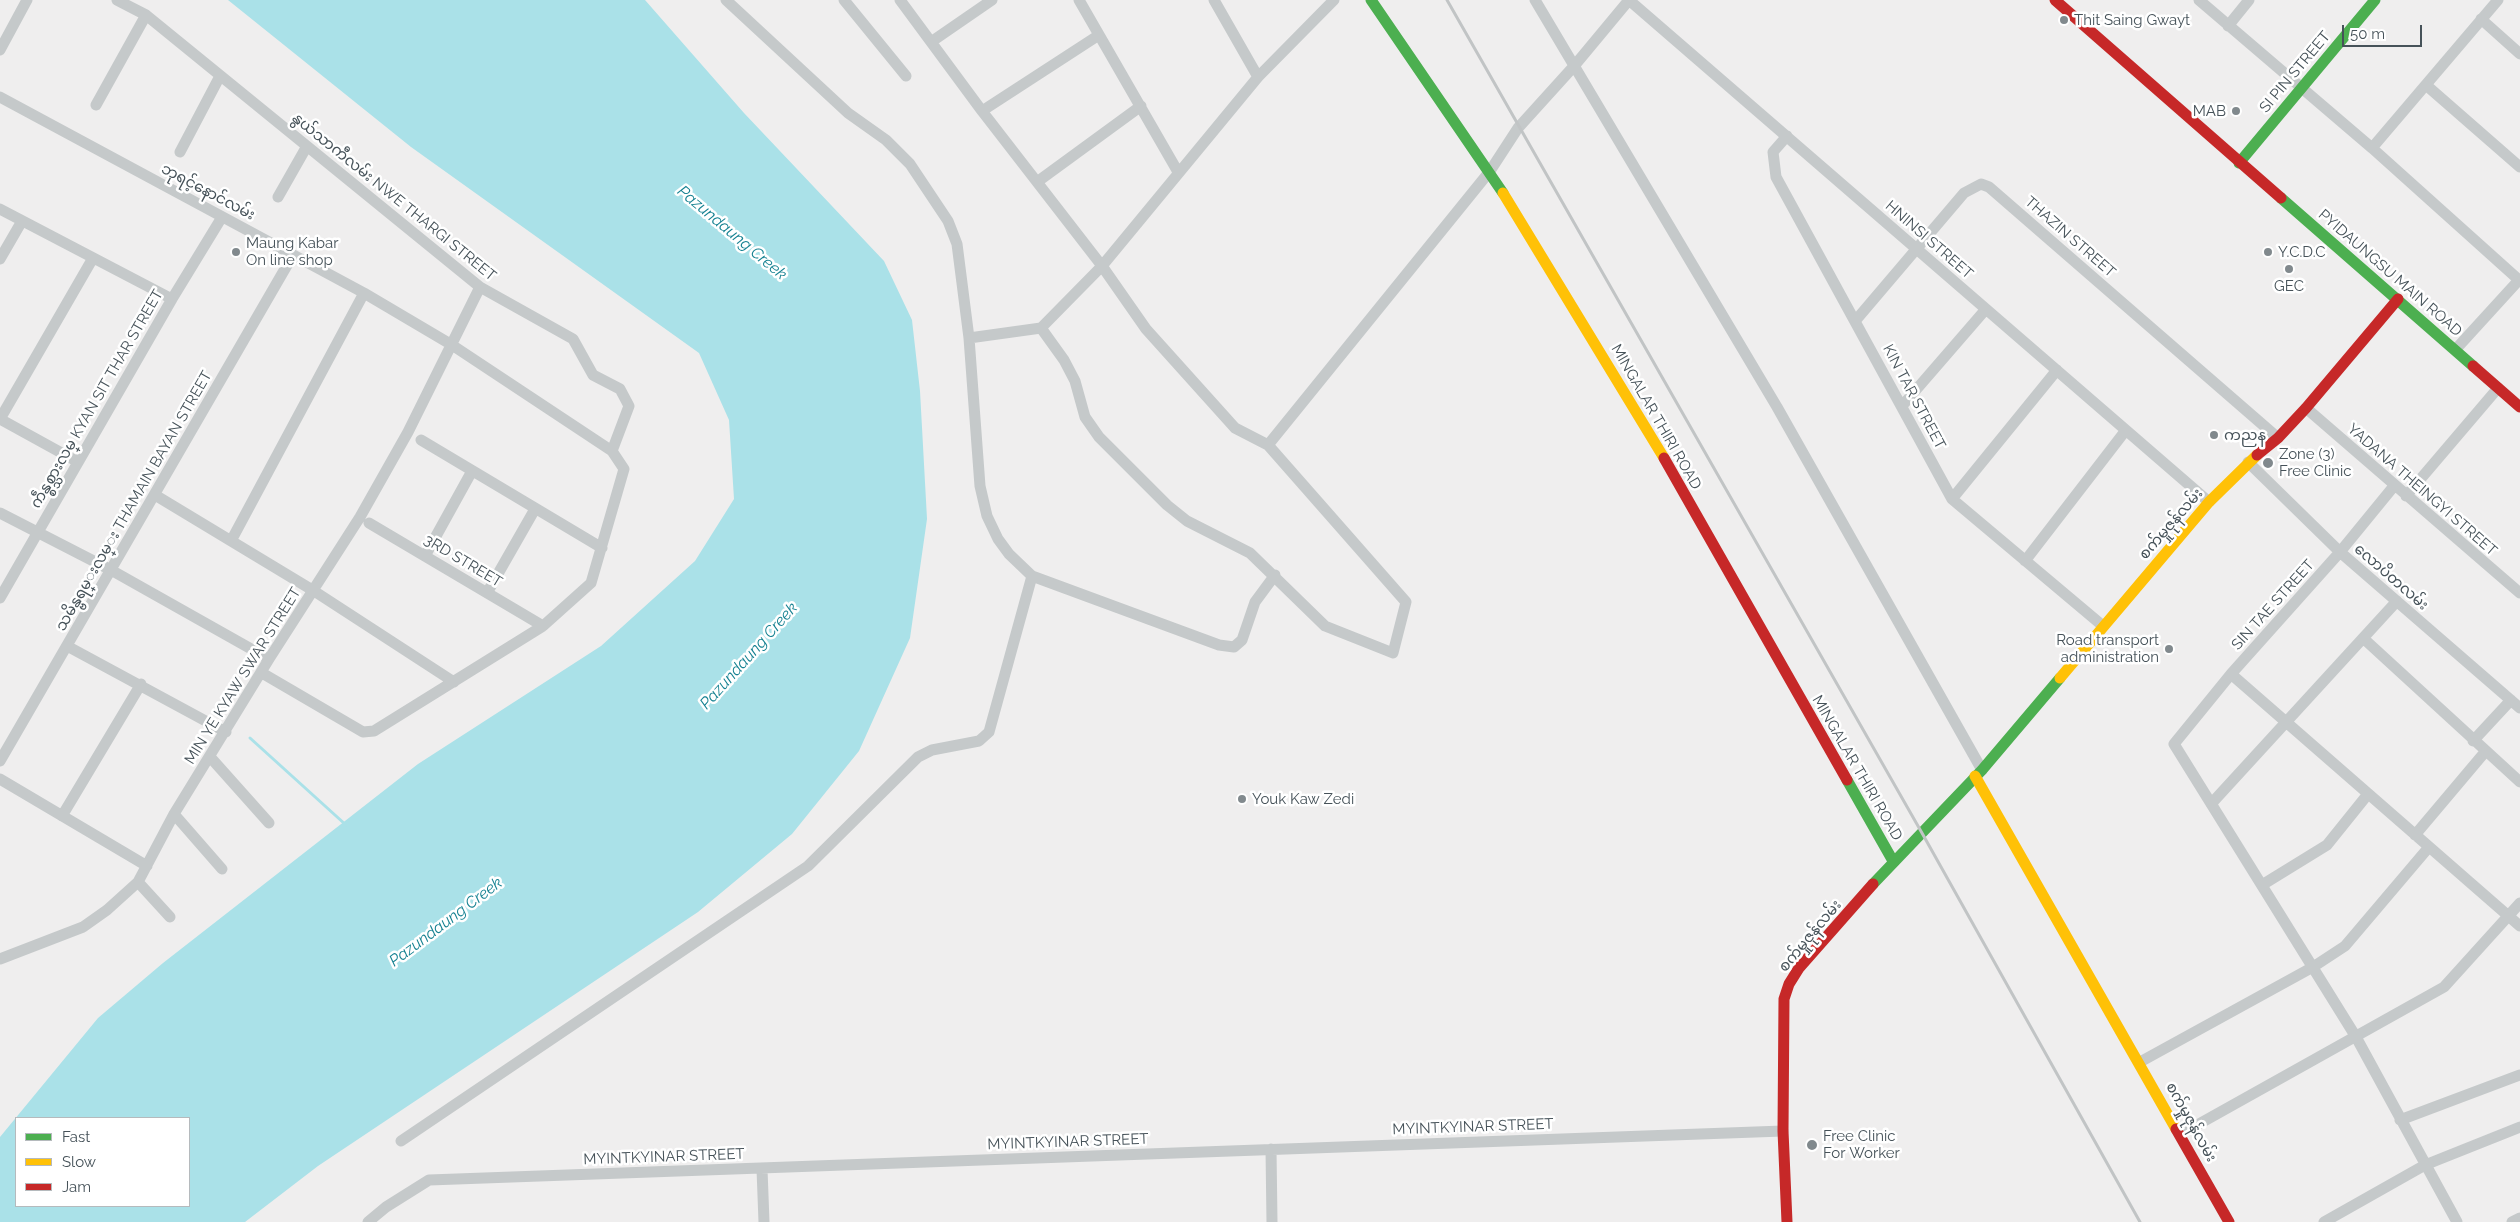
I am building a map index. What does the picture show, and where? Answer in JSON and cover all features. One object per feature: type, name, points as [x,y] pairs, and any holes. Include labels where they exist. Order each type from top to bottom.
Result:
[{"type":"street","points":[[0,50],[27,0]]},
{"type":"street","name":"နွယ်သာကီလမ်း NWE THARGI STREET","points":[[117,0],[146,15],[480,287],[573,338],[594,375],[620,388],[629,410],[612,451]]},
{"type":"street","points":[[726,0],[848,113],[886,140],[910,164],[948,221],[957,244],[969,338],[980,486],[987,516],[998,539],[1032,576],[1219,645],[1234,647],[1242,640],[1255,602],[1274,575]]},
{"type":"street","points":[[844,0],[906,76]]},
{"type":"street","points":[[900,0],[982,111],[1102,266],[1146,329],[1235,428],[1268,445],[1406,602],[1393,653],[1325,626],[1250,553],[1187,522],[1167,505],[1099,437],[1085,417],[1074,381],[1064,360],[1041,328]]},
{"type":"street","points":[[931,42],[992,0]]},
{"type":"street","points":[[1079,0],[1178,172]]},
{"type":"street","points":[[1214,0],[1258,77]]},
{"type":"street","points":[[969,338],[1041,328],[1102,266],[1258,77],[1334,0]]},
{"type":"street","name":"MINGALAR THIRI ROAD","points":[[1372,0],[1490,171],[1641,419],[1893,861]]},
{"type":"street","points":[[1535,0],[1777,407],[1979,773]]},
{"type":"street","points":[[1268,445],[1490,171],[1518,128],[1575,65],[1629,0]]},
{"type":"street","name":"HNINSI STREET","points":[[1629,0],[2209,502]]},
{"type":"street","name":"PYIDAUNGSU MAIN ROAD","points":[[2055,0],[2520,407]]},
{"type":"street","points":[[2199,0],[2372,148],[2519,280],[2456,349]]},
{"type":"street","points":[[2228,26],[2249,0]]},
{"type":"street","name":"SI PIN STREET","points":[[2239,163],[2375,0]]},
{"type":"street","points":[[2372,148],[2498,0]]},
{"type":"street","points":[[96,105],[146,15]]},
{"type":"street","points":[[2481,19],[2520,54]]},
{"type":"street","points":[[982,111],[1099,35]]},
{"type":"street","points":[[180,152],[220,76]]},
{"type":"street","points":[[2426,85],[2520,167]]},
{"type":"street","name":"ဘုရင့်နောင်လမ်း","points":[[0,97],[364,293],[452,345],[612,451]]},
{"type":"street","points":[[1037,182],[1141,106]]},
{"type":"street","name":"KIN TAR STREET","points":[[1787,136],[1773,152],[1776,177],[1856,320],[1952,499],[2104,626]]},
{"type":"street","points":[[278,197],[307,146]]},
{"type":"street","name":"THAZIN STREET","points":[[1856,320],[1964,193],[1981,184],[1989,187],[2278,438]]},
{"type":"street","points":[[0,210],[172,299]]},
{"type":"street","name":"ကဵန္စစ္သားလမ္ KYAN SIT THAR STREET","points":[[0,598],[172,299],[222,217]]},
{"type":"street","points":[[0,259],[22,221]]},
{"type":"street","name":"သမိန္ဗရမ္းလမ္း THAMAIN BAYAN STREET","points":[[0,761],[293,255]]},
{"type":"street","points":[[78,462],[0,419],[93,258]]},
{"type":"street","name":"MIN YE KYAW SWAR STREET","points":[[0,959],[83,927],[107,910],[138,882],[174,814],[360,517],[408,432],[480,287]]},
{"type":"street","points":[[231,541],[364,293]]},
{"type":"street","name":"စက်မှုဇုန်လမ်း","points":[[1787,1222],[1783,1132],[1784,999],[1789,984],[1799,968],[1893,861],[1979,773],[2209,502],[2248,462],[2278,438],[2306,408],[2398,299]]},
{"type":"street","points":[[1902,406],[1986,309]]},
{"type":"street","points":[[1952,499],[2057,370]]},
{"type":"street","points":[[2406,496],[2498,388]]},
{"type":"street","name":"YADANA THEINGYI STREET","points":[[2306,408],[2520,593]]},
{"type":"street","points":[[2025,561],[2126,430]]},
{"type":"street","points":[[420,440],[602,548]]},
{"type":"street","points":[[262,673],[363,732],[368,733],[454,682],[542,626],[591,583],[624,470],[612,451]]},
{"type":"street","name":"လောပိတလမ်း","points":[[2248,462],[2340,552],[2520,708]]},
{"type":"street","points":[[425,556],[472,471]]},
{"type":"street","name":"SIN TAE STREET","points":[[2211,804],[2174,744],[2231,674],[2340,552],[2394,486]]},
{"type":"street","points":[[155,495],[314,590],[454,682]]},
{"type":"street","points":[[487,593],[535,508]]},
{"type":"street","points":[[0,513],[112,570],[269,660]]},
{"type":"street","name":"3RD STREET","points":[[369,523],[542,626]]},
{"type":"street","points":[[401,1141],[808,866],[918,757],[932,750],[979,742],[989,732],[1032,576]]},
{"type":"street","points":[[2396,601],[2211,804],[2356,1037],[2457,1222]]},
{"type":"street","points":[[2363,638],[2473,741],[2520,782]]},
{"type":"street","points":[[67,646],[141,684],[226,732]]},
{"type":"street","points":[[2231,674],[2520,926]]},
{"type":"street","points":[[62,816],[141,684]]},
{"type":"street","points":[[2473,741],[2511,700]]},
{"type":"street","points":[[2415,835],[2485,752]]},
{"type":"street","points":[[210,758],[269,823]]},
{"type":"street","name":"စက်မှုဇုန်လမ်း","points":[[1979,773],[2230,1222]]},
{"type":"street","points":[[0,779],[146,866]]},
{"type":"street","points":[[2262,885],[2327,845],[2368,794]]},
{"type":"street","points":[[174,814],[222,869]]},
{"type":"street","points":[[2140,1062],[2313,967],[2345,946],[2429,847]]},
{"type":"street","points":[[138,882],[170,917]]},
{"type":"street","points":[[2181,1134],[2444,987],[2520,903]]},
{"type":"street","points":[[2400,1120],[2520,1075]]},
{"type":"street","points":[[2324,1222],[2425,1165],[2520,1127]]},
{"type":"street","name":"MYINTKYINAR STREET","points":[[368,1222],[429,1180],[1783,1132]]},
{"type":"street","points":[[1271,1149],[1272,1222]]},
{"type":"street","points":[[762,1169],[764,1222]]},
{"type":"water","name":"Pazundaung Creek","points":[[228,0],[645,0],[744,113],[884,261],[912,320],[920,391],[927,519],[910,638],[859,751],[792,834],[698,912],[318,1166],[245,1222],[0,1222],[0,1137],[15,1119],[15,1207],[190,1207],[190,1117],[16,1117],[98,1018],[163,963],[418,764],[601,646],[695,561],[734,499],[729,420],[699,353],[411,147]]},
{"type":"waterway","points":[[250,738],[346,825]]},
{"type":"railway","points":[[1447,0],[1922,833],[2140,1222]]},
{"type":"traffic: fast","points":[[1371,0],[1503,193]]},
{"type":"traffic: fast","points":[[2239,163],[2375,0]]},
{"type":"traffic: fast","points":[[2281,198],[2473,366]]},
{"type":"traffic: fast","points":[[1873,884],[1982,770],[2060,678]]},
{"type":"traffic: fast","points":[[1847,780],[1893,861]]},
{"type":"traffic: slow","points":[[1503,193],[1664,458]]},
{"type":"traffic: slow","points":[[2060,678],[2209,502],[2257,455]]},
{"type":"traffic: slow","points":[[1975,776],[2176,1129]]},
{"type":"traffic: jam","points":[[2055,0],[2281,198]]},
{"type":"traffic: jam","points":[[2257,455],[2278,438],[2306,408],[2398,299]]},
{"type":"traffic: jam","points":[[2473,366],[2520,407]]},
{"type":"traffic: jam","points":[[1664,458],[1847,780]]},
{"type":"traffic: jam","points":[[1787,1222],[1783,1131],[1784,999],[1789,984],[1799,968],[1873,884]]},
{"type":"traffic: jam","points":[[2176,1129],[2229,1222]]},
{"type":"place","name":"Thit Saing Gwayt","points":[[2064,20]]},
{"type":"place","name":"MAB","points":[[2236,111]]},
{"type":"place","name":"Maung Kabar On line shop","points":[[236,252]]},
{"type":"place","name":"Y.C.D.C","points":[[2268,252]]},
{"type":"place","name":"GEC","points":[[2289,269]]},
{"type":"place","name":"ကညန","points":[[2214,435]]},
{"type":"place","name":"Zone (3) Free Clinic","points":[[2268,463]]},
{"type":"place","name":"Road transport administration","points":[[2169,649]]},
{"type":"place","name":"Youk Kaw Zedi","points":[[1242,799]]},
{"type":"place","name":"Free Clinic For Worker","points":[[1812,1145]]}]
